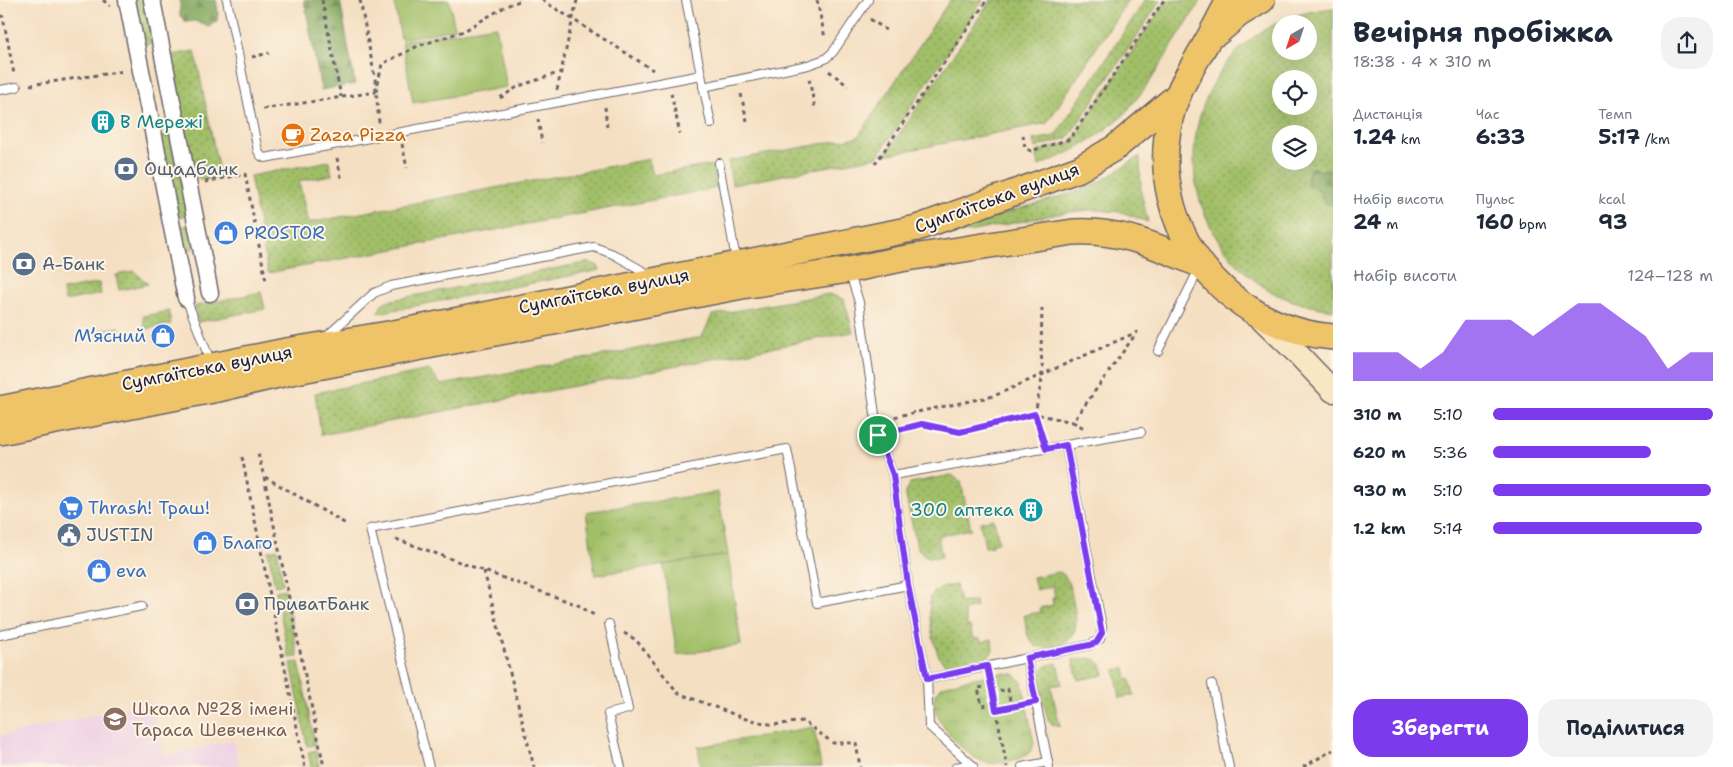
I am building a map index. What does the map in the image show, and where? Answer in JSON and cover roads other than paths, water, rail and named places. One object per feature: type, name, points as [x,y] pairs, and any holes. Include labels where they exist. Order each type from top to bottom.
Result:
[{"type":"main road","points":[[1229,0],[1202,50],[1188,71],[1170,119],[1166,144],[1166,170],[1177,220],[1187,243],[1201,265],[1237,301],[1258,315],[1282,326],[1306,334],[1333,337]]},
{"type":"main road","points":[[1202,50],[1239,14],[1262,0]]},
{"type":"main road","name":"Сумгаїтська вулиця","points":[[0,409],[317,346],[394,333],[917,228],[1059,177],[1088,164],[1116,147],[1178,95]]},
{"type":"main road","name":"Сумгаїтська вулиця","points":[[0,432],[218,389],[291,372],[742,286],[1073,232],[1094,231],[1114,233],[1136,239],[1201,265]]},
{"type":"main road","points":[[1258,315],[1333,391]]},
{"type":"street","points":[[127,0],[186,298]]},
{"type":"street","points":[[152,0],[210,293]]},
{"type":"lane","points":[[227,0],[258,151],[265,158],[701,75]]},
{"type":"lane","points":[[686,0],[711,124]]},
{"type":"lane","points":[[704,87],[808,65],[829,56],[868,0]]},
{"type":"lane","points":[[0,90],[16,87]]},
{"type":"lane","points":[[719,163],[736,265]]},
{"type":"lane","points":[[317,346],[374,293],[391,286],[594,247],[613,254],[659,279]]},
{"type":"lane","points":[[1158,351],[1201,265]]},
{"type":"lane","points":[[849,270],[859,302],[878,435],[893,475],[908,585],[927,679],[929,726],[972,766]]},
{"type":"lane","points":[[186,298],[212,367]]},
{"type":"lane","points":[[893,475],[1141,432]]},
{"type":"lane","points":[[927,679],[1090,645],[1096,643],[1102,633],[1066,445]]},
{"type":"lane","points":[[429,767],[370,529],[787,448],[817,603],[908,585]]},
{"type":"lane","points":[[0,636],[142,606]]},
{"type":"lane","points":[[609,624],[628,709],[608,714],[621,767]]},
{"type":"lane","points":[[1022,767],[1048,764],[1027,658]]},
{"type":"lane","points":[[1212,684],[1229,767]]},
{"type":"lane","points":[[956,767],[972,766]]},
{"type":"place","name":"В Мережі","points":[[103,122]]},
{"type":"place","name":"Zaza Pizza","points":[[293,135]]},
{"type":"place","name":"Ощадбанк","points":[[126,169]]},
{"type":"place","name":"PROSTOR","points":[[226,233]]},
{"type":"place","name":"А-Банк","points":[[24,264]]},
{"type":"place","name":"М’ясний","points":[[163,336]]},
{"type":"place","name":"Thrash! Траш!","points":[[71,508]]},
{"type":"place","name":"300 аптека","points":[[1031,510]]},
{"type":"place","name":"JUSTIN","points":[[69,535]]},
{"type":"place","name":"Благо","points":[[205,543]]},
{"type":"place","name":"eva","points":[[99,571]]},
{"type":"place","name":"ПриватБанк","points":[[247,604]]},
{"type":"place","name":"Школа №28 імені Тараса Шевченка","points":[[115,719]]}]
